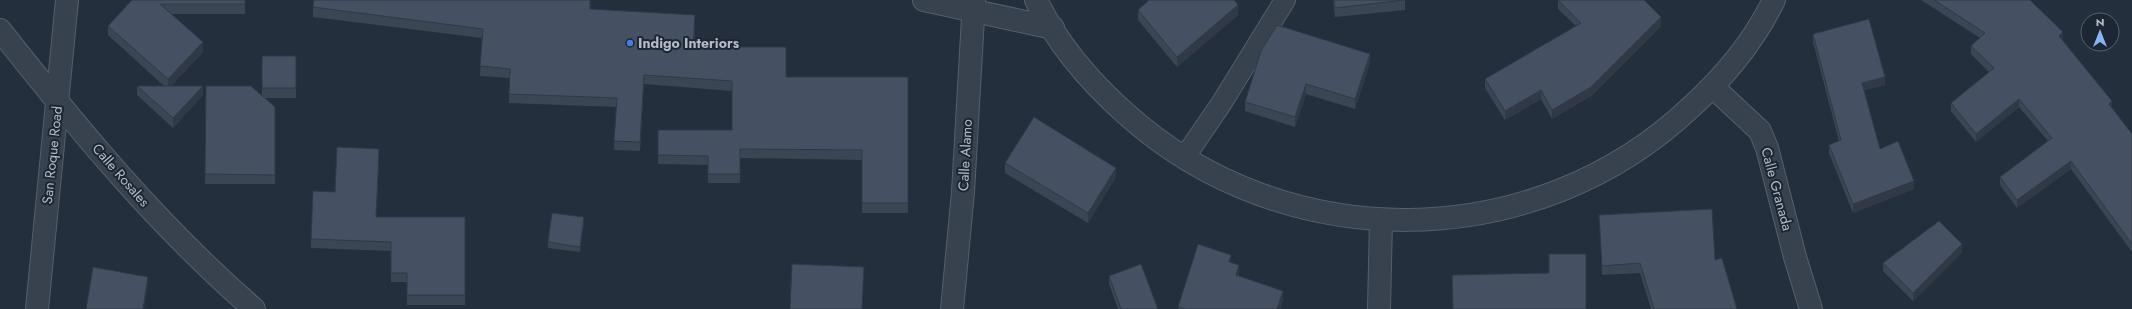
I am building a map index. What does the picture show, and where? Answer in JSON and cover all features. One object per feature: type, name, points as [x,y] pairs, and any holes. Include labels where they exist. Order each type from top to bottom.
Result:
[{"type":"street","name":"San Roque Road","points":[[36,309],[58,103],[67,0]]},
{"type":"street","points":[[924,0],[974,5],[1053,28]]},
{"type":"street","points":[[1036,0],[1070,54],[1103,94],[1142,129],[1184,158],[1230,183],[1279,202],[1329,214],[1380,220],[1434,220],[1486,213],[1537,200],[1586,180],[1632,155],[1675,123],[1713,87],[1743,50],[1774,0]]},
{"type":"street","name":"Calle Alamo","points":[[952,309],[963,192],[974,5]]},
{"type":"street","name":"Calle Rosales","points":[[0,30],[58,103],[133,191],[215,275],[254,309]]},
{"type":"street","name":"Calle Granada","points":[[1713,87],[1760,131],[1767,148],[1795,257],[1812,309]]},
{"type":"street","points":[[1379,309],[1380,220]]},
{"type":"lane","points":[[1184,158],[1221,104],[1285,0]]},
{"type":"building","points":[[132,0],[245,0],[245,4],[160,4],[203,42],[168,79],[108,26]]},
{"type":"building","points":[[314,0],[590,0],[590,9],[695,15],[693,47],[786,47],[786,77],[908,77],[908,203],[862,203],[862,150],[740,149],[740,174],[708,174],[708,156],[658,155],[658,130],[732,130],[732,81],[644,75],[640,142],[614,141],[617,98],[509,94],[510,69],[480,66],[483,29],[313,7]]},
{"type":"building","points":[[1149,0],[1234,0],[1238,5],[1177,57],[1138,10]]},
{"type":"building","points":[[1334,0],[1404,0],[1335,8]]},
{"type":"building","points":[[1558,0],[1644,0],[1661,17],[1591,87],[1552,110],[1541,90],[1505,111],[1485,79],[1581,23]]},
{"type":"building","points":[[1934,0],[2030,0],[2063,32],[2059,36],[2112,101],[2109,104],[2132,134],[2132,244],[2071,161],[2017,200],[2000,177],[2052,138],[2019,99],[1976,134],[1951,103],[1994,68],[1971,46],[1985,33]]},
{"type":"building","points":[[1869,19],[1885,77],[1862,83],[1880,149],[1898,141],[1914,181],[1853,204],[1829,145],[1841,140],[1813,34]]},
{"type":"building","points":[[1277,25],[1370,54],[1355,99],[1306,84],[1295,117],[1245,102],[1261,51]]},
{"type":"building","points":[[262,56],[296,56],[296,88],[262,88]]},
{"type":"building","points":[[137,86],[203,86],[173,118]]},
{"type":"building","points":[[206,86],[251,86],[275,107],[275,175],[205,174]]},
{"type":"building","points":[[1034,117],[1116,168],[1088,213],[1005,163]]},
{"type":"building","points":[[337,147],[379,149],[376,217],[465,217],[465,295],[407,295],[407,273],[391,273],[391,242],[311,239],[313,191],[335,192]]},
{"type":"building","points":[[1712,209],[1715,260],[1722,258],[1737,309],[1654,309],[1640,263],[1602,266],[1599,215]]},
{"type":"building","points":[[552,213],[584,217],[580,247],[548,242]]},
{"type":"building","points":[[1939,221],[1962,244],[1913,293],[1883,263]]},
{"type":"building","points":[[1198,244],[1231,255],[1229,262],[1239,265],[1236,275],[1283,291],[1277,309],[1185,309],[1178,307]]},
{"type":"building","points":[[1549,254],[1586,254],[1586,309],[1453,309],[1452,275],[1549,273]]},
{"type":"building","points":[[792,264],[864,267],[862,309],[790,309]]},
{"type":"building","points":[[1141,264],[1158,309],[1121,309],[1109,276]]},
{"type":"building","points":[[93,267],[148,277],[143,309],[86,309]]},
{"type":"place","name":"Indigo Interiors","points":[[630,43]]}]
